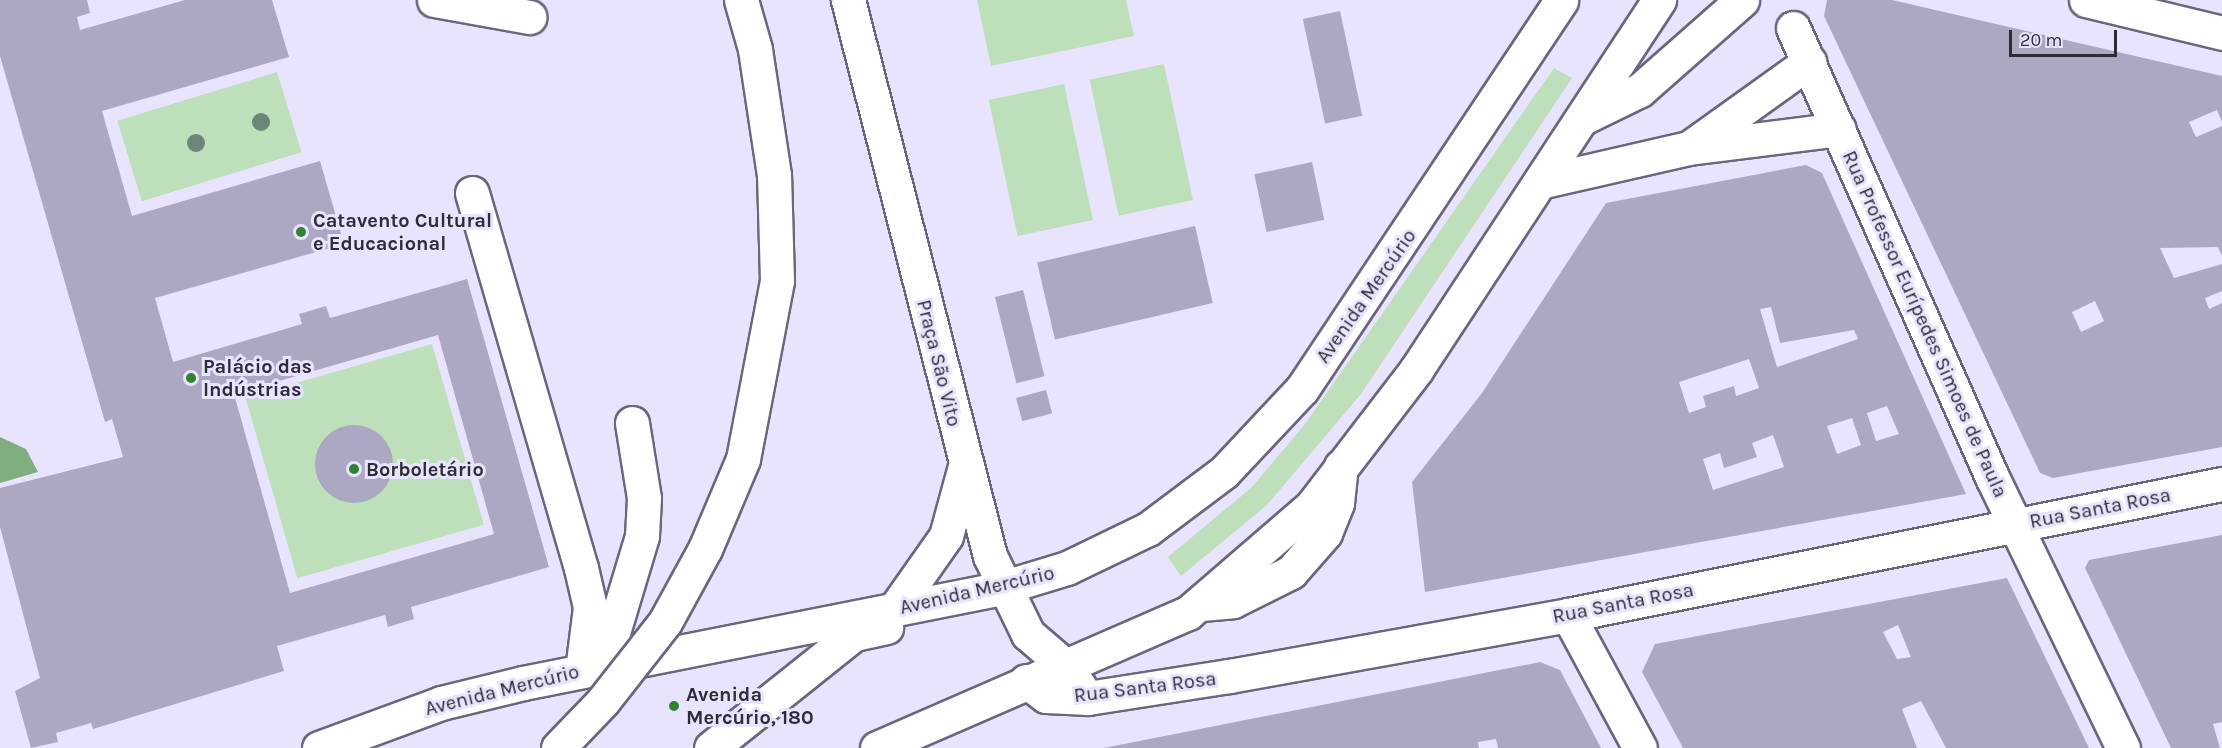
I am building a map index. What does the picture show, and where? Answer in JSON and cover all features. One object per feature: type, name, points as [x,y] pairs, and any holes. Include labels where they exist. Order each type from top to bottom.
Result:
[{"type":"main road","points":[[434,0],[529,17]]},
{"type":"main road","points":[[558,748],[603,701],[664,622],[705,549],[743,459],[777,282],[774,175],[755,49],[741,0]]},
{"type":"main road","name":"Praça São Vito","points":[[848,0],[965,466],[1001,588],[1028,634],[1064,665],[1088,698]]},
{"type":"main road","name":"Avenida Mercúrio","points":[[319,748],[441,703],[592,668],[1001,588],[1067,568],[1148,529],[1224,472],[1302,389],[1561,0]]},
{"type":"main road","points":[[877,748],[1201,604],[1311,507],[1416,370],[1585,117],[1659,0]]},
{"type":"main road","points":[[1585,117],[1640,90],[1742,0]]},
{"type":"main road","points":[[2086,0],[2222,33]]},
{"type":"main road","name":"Rua Professor Eurípedes Simoes de Paula","points":[[1792,28],[2014,524],[2123,748]]},
{"type":"main road","points":[[1689,148],[1809,62]]},
{"type":"main road","points":[[1540,182],[1689,148],[1839,129]]},
{"type":"main road","points":[[472,193],[581,568],[590,630],[592,668]]},
{"type":"main road","points":[[592,668],[642,536],[644,498],[632,423]]},
{"type":"main road","points":[[894,610],[946,536],[965,466]]},
{"type":"main road","name":"Rua Santa Rosa","points":[[1026,681],[1046,696],[1088,698],[1568,615],[2222,484]]},
{"type":"main road","points":[[711,748],[854,634],[900,624],[933,603]]},
{"type":"main road","points":[[1568,615],[1640,748]]},
{"type":"shaded area","points":[[977,0],[1126,0],[1134,36],[991,66]]},
{"type":"shaded area","points":[[1164,64],[1193,200],[1119,216],[1090,80]]},
{"type":"shaded area","points":[[1554,68],[1572,78],[1361,394],[1267,505],[1181,576],[1168,557],[1251,488],[1305,424]]},
{"type":"shaded area","points":[[277,72],[302,152],[142,201],[117,121]]},
{"type":"shaded area","points":[[1064,84],[1093,220],[1018,236],[989,100]]},
{"type":"shaded area","points":[[432,344],[484,525],[297,578],[246,397]]},
{"type":"shaded area","points":[[0,437],[26,449],[38,472],[0,483]]},
{"type":"building","name":"Palácio das Indústrias","points":[[0,0],[87,0],[90,13],[77,17],[80,30],[185,0],[272,0],[289,57],[102,111],[132,216],[320,161],[344,244],[155,298],[173,362],[302,324],[299,314],[326,306],[330,318],[467,279],[549,567],[411,607],[414,619],[388,627],[385,615],[277,646],[284,671],[93,729],[91,723],[56,733],[58,742],[31,748],[15,691],[40,678],[0,527],[0,488],[123,457],[112,419],[105,422],[0,56]],"holes":[[[438,335],[494,534],[290,593],[234,394]]]},
{"type":"building","points":[[1827,0],[1892,0],[2222,76],[2222,122],[2217,110],[2189,122],[2196,137],[2222,126],[2222,256],[2218,247],[2160,248],[2174,278],[2222,264],[2222,291],[2205,298],[2209,309],[2222,303],[2222,447],[2053,478],[2040,473],[1824,16]],"holes":[[[2095,301],[2104,321],[2081,332],[2072,312]]]},
{"type":"building","points":[[1340,11],[1362,116],[1325,124],[1303,19]]},
{"type":"building","points":[[1312,162],[1324,220],[1267,232],[1254,174]]},
{"type":"building","points":[[1806,165],[1822,173],[1966,494],[1425,592],[1412,482],[1482,393],[1606,203]],"holes":[[[1771,307],[1780,343],[1854,330],[1858,339],[1777,367],[1760,309]],[[1749,359],[1759,388],[1736,396],[1734,386],[1703,396],[1706,407],[1689,413],[1679,382]],[[1887,406],[1899,434],[1876,441],[1867,413]],[[1852,418],[1861,445],[1837,454],[1827,426]],[[1773,435],[1784,467],[1713,490],[1703,459],[1720,453],[1724,468],[1757,457],[1752,443]]]},
{"type":"building","points":[[1195,226],[1213,303],[1055,339],[1037,262]]},
{"type":"building","points":[[1023,290],[1045,376],[1016,383],[995,297]]},
{"type":"building","points":[[1046,390],[1052,413],[1022,421],[1016,398]]},
{"type":"building","name":"Borboletário","points":[[346,425],[362,425],[376,431],[387,442],[393,456],[393,472],[387,486],[376,497],[362,503],[346,503],[332,497],[321,486],[315,472],[315,456],[321,442],[332,431]]},
{"type":"building","points":[[2222,535],[2222,722],[2213,724],[2220,748],[2171,748],[2085,568],[2089,560]]},
{"type":"building","points":[[2007,578],[2089,748],[1946,748],[1921,701],[1902,709],[1917,748],[1683,748],[1642,672],[1655,644]],"holes":[[[1898,625],[1911,657],[1897,659],[1883,632]]]},
{"type":"building","points":[[1540,662],[1560,670],[1601,748],[1498,748],[1496,739],[1478,742],[1479,748],[1104,748]]},
{"type":"place","name":"Catavento Cultural e Educacional","points":[[301,232]]},
{"type":"place","name":"Palácio das Indústrias","points":[[191,378]]},
{"type":"place","name":"Borboletário","points":[[354,469]]},
{"type":"place","name":"Avenida Mercúrio, 180","points":[[674,706]]}]
